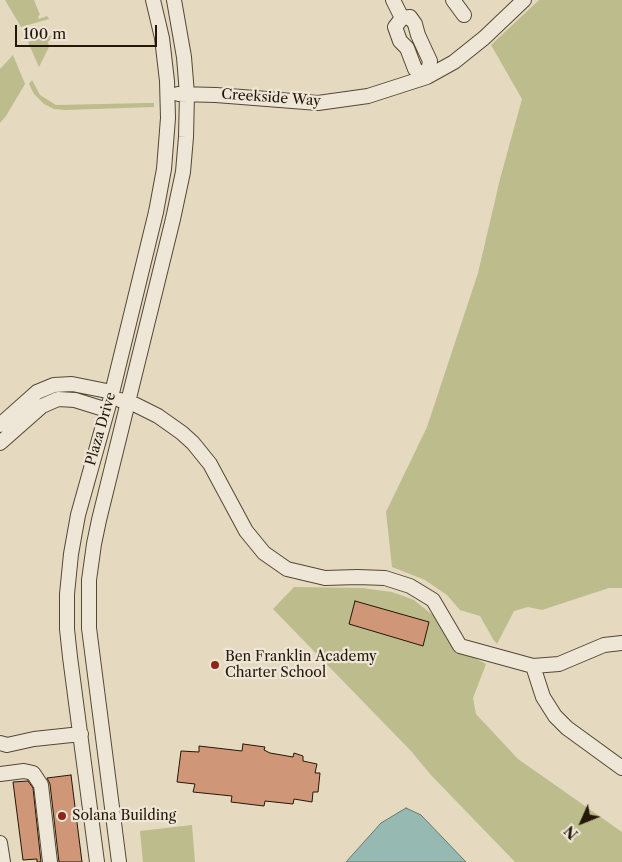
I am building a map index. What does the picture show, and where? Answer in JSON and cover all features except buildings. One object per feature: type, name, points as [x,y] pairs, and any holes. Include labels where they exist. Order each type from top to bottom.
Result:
[{"type":"street","name":"Plaza Drive","points":[[97,862],[67,629],[68,578],[78,516],[110,400],[162,183],[168,136],[168,94],[162,38],[153,0]]},
{"type":"street","name":"Plaza Drive","points":[[119,862],[92,654],[88,608],[94,544],[179,193],[185,156],[187,94],[184,57],[174,0]]},
{"type":"street","points":[[393,0],[402,18],[410,17],[415,24],[430,61],[427,77]]},
{"type":"street","points":[[453,0],[464,15]]},
{"type":"street","name":"Creekside Way","points":[[168,94],[318,103],[368,96],[427,77],[454,62],[484,38],[524,0]]},
{"type":"street","points":[[0,425],[37,392],[54,385],[72,384],[110,400]]},
{"type":"street","points":[[0,442],[42,406],[58,399],[129,402],[148,409],[193,443],[210,464],[246,531],[264,553],[287,569],[325,578],[386,578],[410,586],[433,600],[460,646],[533,666],[559,664],[604,645],[622,642]]},
{"type":"street","points":[[533,666],[543,697],[555,716],[567,728],[622,768]]},
{"type":"street","points":[[0,743],[7,745],[34,739],[81,734]]},
{"type":"street","points":[[0,774],[24,771],[33,773],[41,785],[50,862]]},
{"type":"street","points":[[93,831],[105,862]]},
{"type":"street","points":[[0,843],[3,862]]},
{"type":"shaded area","points":[[5,0],[34,0],[40,15],[38,16],[39,19],[47,16],[49,19],[21,27]]},
{"type":"shaded area","points":[[539,0],[622,0],[622,588],[609,588],[542,610],[528,607],[514,611],[497,644],[480,616],[460,610],[447,595],[425,580],[392,567],[386,512],[427,427],[478,273],[500,179],[522,99],[491,45]]},
{"type":"shaded area","points":[[54,35],[48,42],[49,47],[39,67],[28,42]]},
{"type":"shaded area","points":[[13,55],[25,84],[0,123],[0,69]]},
{"type":"shaded area","points":[[32,80],[40,95],[56,105],[154,103],[154,107],[54,109],[44,104],[34,94],[29,84]]},
{"type":"shaded area","points":[[294,587],[362,588],[392,592],[414,600],[439,620],[452,646],[486,664],[473,698],[476,714],[518,759],[622,832],[622,862],[515,862],[430,774],[411,751],[273,609]]},
{"type":"shaded area","points":[[192,825],[195,862],[143,862],[140,831]]},
{"type":"water","points":[[406,808],[421,815],[466,862],[346,862],[381,823]]},
{"type":"place","name":"Ben Franklin Academy Charter School","points":[[215,665]]},
{"type":"place","name":"Solana Building","points":[[62,816]]}]
